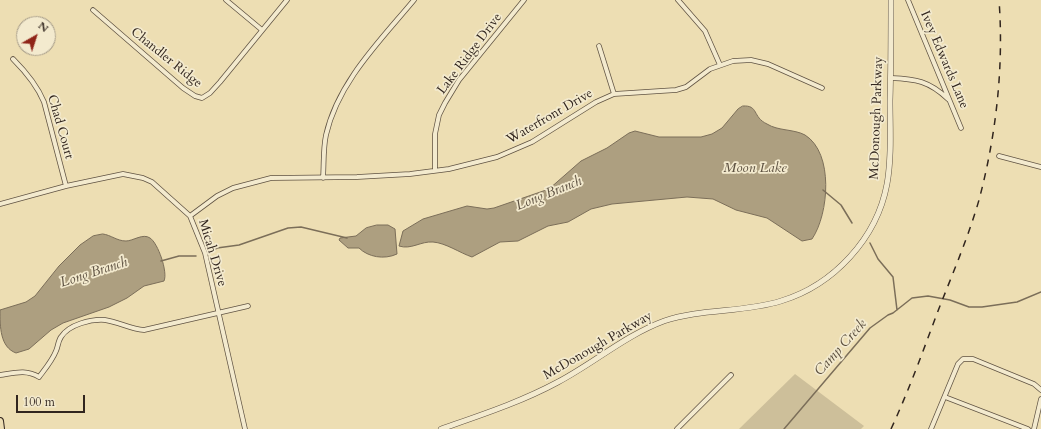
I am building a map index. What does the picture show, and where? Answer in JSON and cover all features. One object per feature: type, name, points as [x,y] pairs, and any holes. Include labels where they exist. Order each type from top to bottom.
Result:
[{"type":"main road","points":[[0,421],[1,429]]},
{"type":"street","points":[[226,0],[262,30]]},
{"type":"street","name":"Chandler Ridge","points":[[93,10],[183,88],[195,96],[202,98],[220,82],[287,0]]},
{"type":"street","points":[[323,178],[326,135],[344,90],[359,67],[414,0]]},
{"type":"street","name":"Lake Ridge Drive","points":[[435,170],[435,134],[439,115],[444,103],[459,80],[524,0]]},
{"type":"street","points":[[678,0],[706,32],[720,64]]},
{"type":"street","name":"McDonough Parkway","points":[[441,429],[521,400],[544,389],[641,332],[663,322],[684,315],[762,306],[782,301],[807,290],[824,280],[844,263],[861,243],[872,226],[882,202],[890,162],[892,0]]},
{"type":"street","name":"Ivey Edwards Lane","points":[[908,0],[961,128]]},
{"type":"street","points":[[599,46],[614,94]]},
{"type":"street","name":"Chad Court","points":[[14,59],[26,72],[38,89],[44,102],[66,186]]},
{"type":"street","name":"Waterfront Drive","points":[[190,216],[217,196],[252,182],[271,178],[386,176],[475,163],[513,151],[549,133],[596,102],[614,94],[676,90],[686,87],[710,69],[720,64],[733,61],[751,60],[762,63],[822,88]]},
{"type":"street","points":[[890,78],[912,78],[926,83],[937,89],[950,101]]},
{"type":"street","points":[[999,156],[1041,167]]},
{"type":"street","name":"Micah Drive","points":[[0,204],[116,174],[133,175],[152,182],[190,216],[205,253],[245,429]]},
{"type":"street","points":[[0,375],[19,372],[32,373],[39,377],[55,352],[61,336],[71,328],[83,323],[104,320],[115,322],[130,328],[144,330],[248,306]]},
{"type":"street","points":[[931,429],[961,360],[967,358],[1034,384],[1041,390]]},
{"type":"street","points":[[677,429],[731,375]]},
{"type":"street","points":[[945,397],[1028,429]]},
{"type":"street","points":[[1034,429],[1041,399]]},
{"type":"shaded area","points":[[795,374],[864,426],[861,429],[739,429]]},
{"type":"water","name":"Moon Lake","points":[[743,106],[748,106],[754,109],[762,121],[771,126],[805,135],[814,144],[821,155],[826,184],[825,200],[818,228],[812,239],[802,241],[767,218],[736,210],[713,199],[687,197],[612,204],[591,209],[568,222],[548,226],[518,241],[500,242],[472,257],[443,244],[433,242],[408,247],[399,246],[403,231],[423,219],[467,206],[487,209],[494,208],[549,189],[581,161],[607,148],[629,133],[635,131],[659,137],[701,137],[712,134],[722,128],[738,109]]},
{"type":"water","points":[[377,225],[388,225],[395,229],[397,254],[387,257],[376,257],[367,254],[359,248],[348,248],[339,240],[340,238],[356,236],[366,228]]},
{"type":"water","points":[[103,234],[123,241],[129,241],[144,236],[150,238],[162,258],[165,271],[164,281],[144,286],[127,298],[109,307],[63,323],[51,330],[29,349],[16,353],[11,350],[7,346],[2,336],[0,310],[26,302],[35,296],[59,266],[80,245],[93,236]]},
{"type":"waterway","name":"Long Branch","points":[[823,190],[841,205],[852,223]]},
{"type":"waterway","name":"Long Branch","points":[[210,252],[217,248],[239,245],[288,228],[301,227],[347,238]]},
{"type":"waterway","name":"Long Branch","points":[[870,243],[878,259],[893,277],[897,310]]},
{"type":"waterway","name":"Long Branch","points":[[161,261],[179,256],[196,256]]},
{"type":"waterway","name":"Camp Creek","points":[[784,429],[870,328],[912,298],[928,296],[950,300],[969,307],[982,307],[1017,302],[1041,292]]},
{"type":"railway","points":[[891,429],[910,385],[960,256],[979,200],[990,151],[997,101],[1000,51],[999,0]]}]
